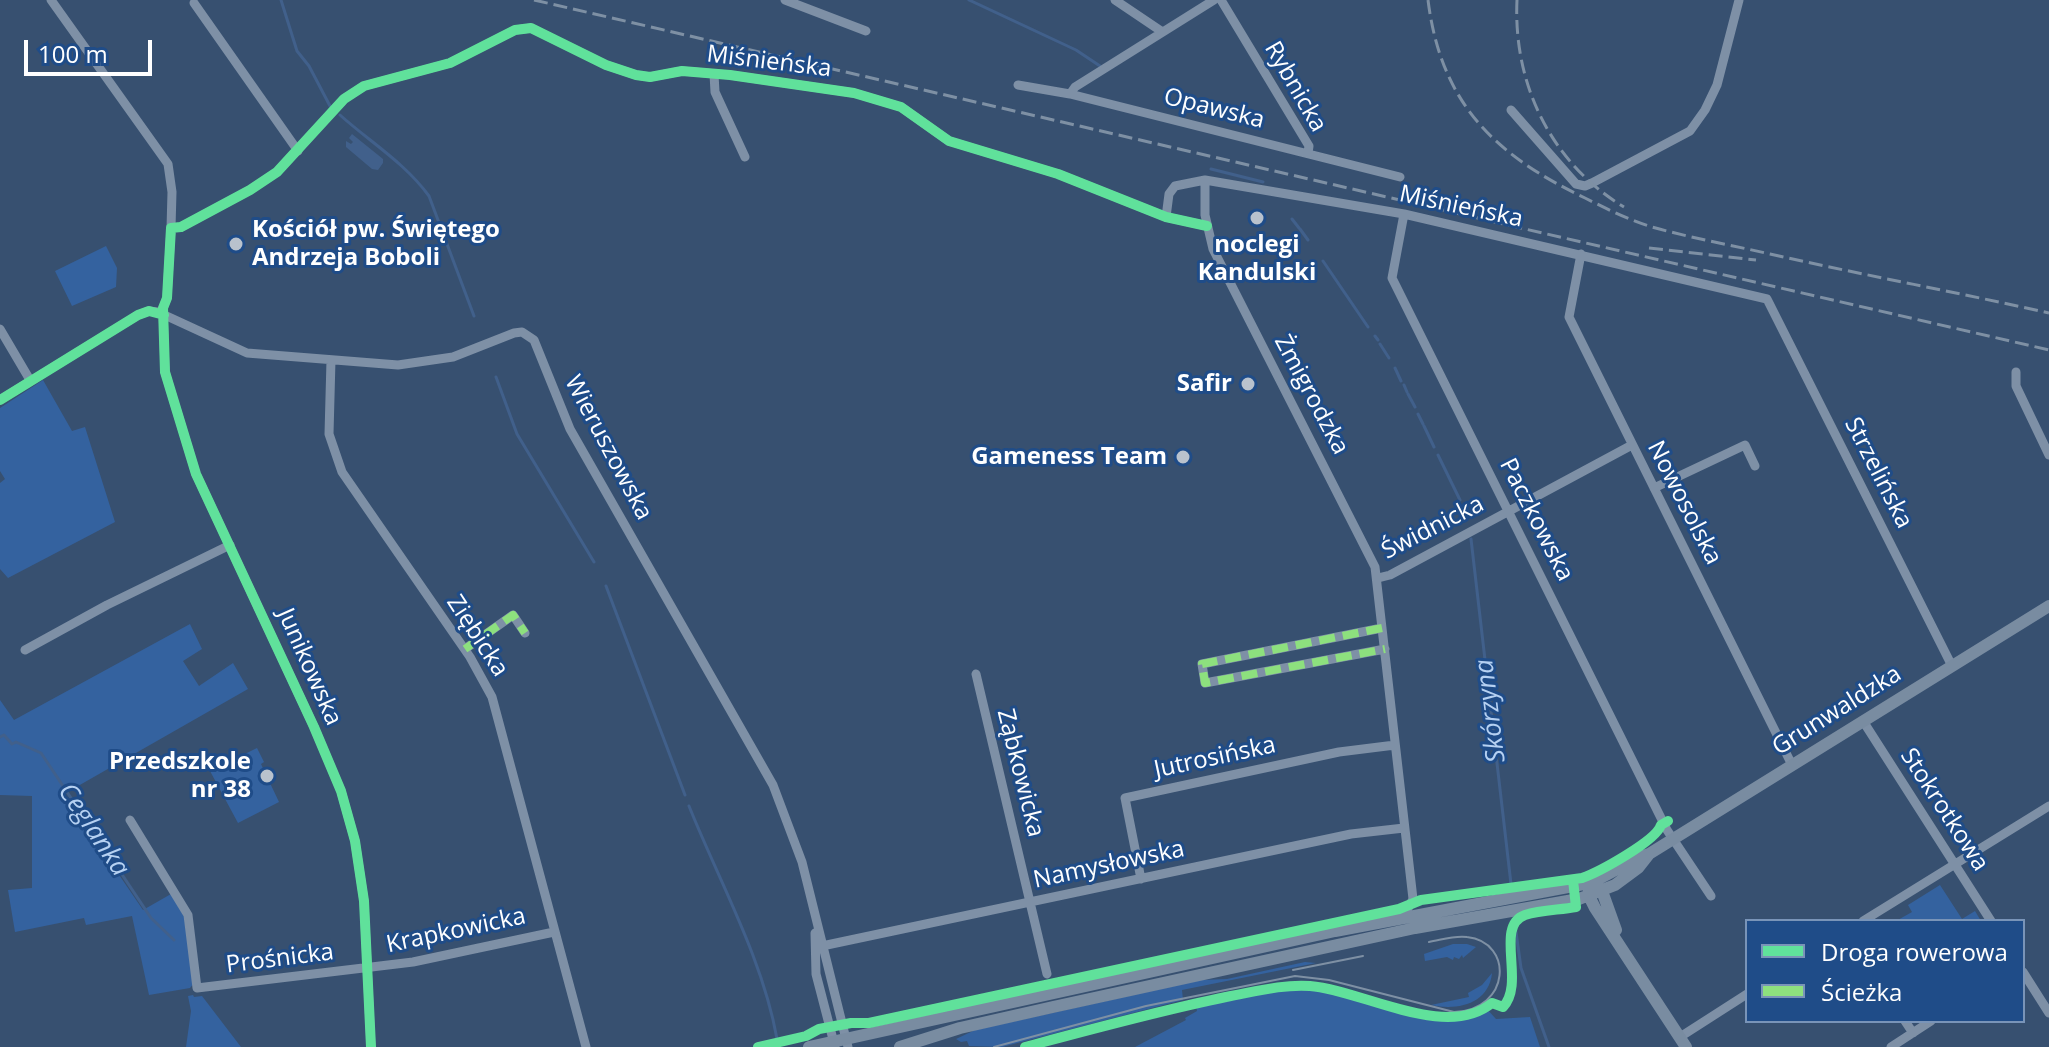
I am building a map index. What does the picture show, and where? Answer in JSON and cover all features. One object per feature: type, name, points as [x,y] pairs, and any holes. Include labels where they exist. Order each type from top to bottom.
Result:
[{"type":"street","points":[[0,400],[138,315],[149,311],[164,315],[171,228],[168,164],[51,0]]},
{"type":"street","points":[[785,0],[866,31]]},
{"type":"street","points":[[1115,0],[1161,31]]},
{"type":"street","points":[[1070,94],[1075,87],[1214,0]]},
{"type":"street","name":"Rybnicka","points":[[1221,0],[1309,146],[1308,153]]},
{"type":"street","points":[[1511,110],[1576,184],[1585,186],[1690,131],[1717,85],[1739,0]]},
{"type":"street","points":[[194,3],[298,151]]},
{"type":"street","name":"Miśnieńska","points":[[171,228],[181,227],[264,182],[298,151],[344,99],[364,86],[450,63],[522,28],[535,30],[606,65],[636,75],[650,77],[682,71],[854,93],[901,107],[949,141],[1058,174],[1166,217],[1207,226]]},
{"type":"street","points":[[714,74],[715,92],[745,157]]},
{"type":"street","name":"Opawska","points":[[1018,85],[1070,94],[1400,177]]},
{"type":"street","points":[[1166,217],[1169,194],[1175,186],[1205,180]]},
{"type":"street","name":"Miśnieńska","points":[[1205,180],[1404,214],[1767,299]]},
{"type":"street","name":"Żmigrodzka","points":[[1205,180],[1207,226],[1213,249],[1375,567],[1413,899]]},
{"type":"street","name":"Paczkowska","points":[[1404,214],[1392,278],[1672,838],[1709,893]]},
{"type":"street","name":"Nowosolska","points":[[1581,254],[1569,317],[1792,765]]},
{"type":"street","name":"Strzelińska","points":[[1767,299],[1952,666]]},
{"type":"street","name":"Wieruszowska","points":[[164,315],[247,353],[331,360],[412,364],[453,357],[514,333],[522,332],[534,340],[570,429],[767,773],[802,862],[841,1044]]},
{"type":"street","name":"Junikowska","points":[[164,315],[164,359],[169,387],[198,480],[270,629],[341,791],[359,861],[371,1047]]},
{"type":"street","points":[[0,329],[30,380]]},
{"type":"street","name":"Ziębicka","points":[[331,360],[329,434],[342,472],[465,649],[481,675],[499,720],[586,1047]]},
{"type":"street","points":[[2016,372],[2016,386],[2049,455]]},
{"type":"street","name":"Świdnicka","points":[[1378,578],[1390,575],[1632,445]]},
{"type":"street","points":[[1654,488],[1745,445],[1755,466]]},
{"type":"street","points":[[25,650],[107,605],[230,545]]},
{"type":"street","name":"Grunwaldzka","points":[[1602,891],[1638,868],[1649,854],[1672,838],[2049,606]]},
{"type":"street","points":[[465,649],[513,615],[525,633]]},
{"type":"street","points":[[1382,628],[1202,664],[1205,683],[1385,649]]},
{"type":"street","name":"Ząbkowicka","points":[[976,674],[1047,974]]},
{"type":"street","name":"Stokrotkowa","points":[[1863,721],[1990,919]]},
{"type":"street","name":"Jutrosińska","points":[[1141,879],[1125,798],[1339,752],[1395,745]]},
{"type":"street","points":[[1866,919],[2049,806]]},
{"type":"street","name":"Prośnicka","points":[[130,820],[188,915],[197,988],[367,969]]},
{"type":"street","name":"Namysłowska","points":[[822,946],[1351,834],[1404,828]]},
{"type":"street","name":"Grunwaldzka","points":[[900,1047],[980,1023],[1589,890],[1632,859],[1649,854]]},
{"type":"street","points":[[1589,890],[1602,891],[1620,944]]},
{"type":"street","points":[[1589,890],[1683,1042],[1745,996]]},
{"type":"street","name":"Grunwaldzka","points":[[809,1047],[841,1044],[1432,912],[1589,890]]},
{"type":"street","points":[[1403,918],[1413,899],[1432,912]]},
{"type":"street","name":"Wieruszowska","points":[[815,921],[816,974],[841,1044]]},
{"type":"street","name":"Krapkowicka","points":[[367,969],[554,932]]},
{"type":"street","points":[[2025,975],[2049,1013]]},
{"type":"street","points":[[1906,1023],[1913,1033]]},
{"type":"street","points":[[1891,1047],[1928,1023]]},
{"type":"shaded area","points":[[352,134],[383,159],[378,170],[372,169],[346,147],[346,141],[353,142],[349,138]]},
{"type":"shaded area","points":[[106,246],[117,268],[116,287],[72,306],[55,271]]},
{"type":"shaded area","points":[[43,380],[72,431],[85,427],[115,522],[8,578],[0,569],[0,483],[5,479],[0,471],[0,408]]},
{"type":"shaded area","points":[[190,624],[202,649],[183,661],[199,686],[233,663],[248,689],[64,794],[143,910],[171,894],[185,918],[194,983],[190,988],[149,995],[132,916],[86,925],[84,918],[15,932],[8,890],[32,888],[32,796],[0,795],[0,700],[14,720]]},
{"type":"shaded area","points":[[257,748],[279,802],[238,823],[210,771]]},
{"type":"shaded area","points":[[1940,885],[1962,919],[1900,919],[1912,912],[1908,905]]},
{"type":"shaded area","points":[[1975,911],[1980,919],[1962,919]]},
{"type":"shaded area","points":[[1453,944],[1476,947],[1463,958],[1462,955],[1453,960],[1447,957],[1425,961],[1424,954]]},
{"type":"shaded area","points":[[1305,962],[1316,963],[1182,990],[1183,1000],[1002,1047],[969,1046],[967,1041],[956,1039],[975,1030],[1201,980],[1227,979]]},
{"type":"shaded area","points":[[1492,973],[1485,992],[1470,1003],[1451,1007],[1431,1005],[1469,997],[1468,993],[1482,985]]},
{"type":"shaded area","points":[[1296,987],[1318,989],[1420,1015],[1467,1017],[1487,1009],[1496,1019],[1530,1017],[1540,1047],[1135,1047],[1186,1020],[1197,1011],[1196,1005]]},
{"type":"shaded area","points":[[188,996],[202,996],[241,1047],[186,1047],[191,1011]]},
{"type":"waterway","points":[[281,0],[297,51],[309,66],[330,106]]},
{"type":"waterway","name":"Skórzyna","points":[[969,0],[1076,50],[1100,66]]},
{"type":"waterway","points":[[340,115],[398,163],[429,196],[474,316]]},
{"type":"waterway","name":"Skórzyna","points":[[1211,169],[1263,182]]},
{"type":"waterway","name":"Skórzyna","points":[[1292,219],[1299,228]]},
{"type":"waterway","name":"Skórzyna","points":[[1300,229],[1308,240]]},
{"type":"waterway","name":"Skórzyna","points":[[1323,261],[1368,327]]},
{"type":"waterway","name":"Skórzyna","points":[[1375,336],[1378,340]]},
{"type":"waterway","name":"Skórzyna","points":[[1380,344],[1389,358]]},
{"type":"waterway","name":"Skórzyna","points":[[1395,368],[1401,381]]},
{"type":"waterway","points":[[496,377],[517,434],[594,562]]},
{"type":"waterway","name":"Skórzyna","points":[[1404,385],[1407,392]]},
{"type":"waterway","name":"Skórzyna","points":[[1408,394],[1415,407]]},
{"type":"waterway","name":"Skórzyna","points":[[1418,414],[1423,424]]},
{"type":"waterway","name":"Skórzyna","points":[[1424,426],[1434,447]]},
{"type":"waterway","name":"Skórzyna","points":[[1438,455],[1460,500]]},
{"type":"waterway","name":"Skórzyna","points":[[1471,539],[1511,884]]},
{"type":"waterway","points":[[606,586],[685,795]]},
{"type":"waterway","name":"Ceglanka","points":[[0,737],[4,735],[12,744],[16,742],[41,753],[151,918],[174,940]]},
{"type":"waterway","points":[[689,806],[762,979],[777,1039]]},
{"type":"waterway","name":"Skórzyna","points":[[1516,932],[1521,968],[1549,1047]]},
{"type":"tram line","points":[[994,1047],[1146,1006],[1295,976],[1329,980],[1454,1012],[1473,1008],[1487,1000],[1496,989],[1500,976],[1499,962],[1493,951],[1482,942],[1467,937],[1429,942]]},
{"type":"tram line","points":[[1293,970],[1363,956]]},
{"type":"railway","points":[[534,0],[2049,350]]},
{"type":"railway","points":[[1428,0],[1445,69],[1478,122],[1524,164],[1585,198],[1635,221],[1667,231],[2049,313]]},
{"type":"railway","points":[[1517,0],[1517,31],[1522,62],[1542,118],[1576,168],[1598,189],[1624,207]]},
{"type":"railway","points":[[1649,248],[1756,260]]},
{"type":"marked path","points":[[465,649],[513,615],[525,633]]},
{"type":"marked path","points":[[1382,628],[1202,664],[1205,683],[1385,649]]},
{"type":"cycle path","points":[[371,1047],[364,901],[355,841],[341,791],[196,474],[165,372],[163,308],[167,298],[171,228],[181,227],[277,172],[344,99],[364,86],[450,63],[515,30],[531,28],[606,65],[636,75],[650,77],[682,71],[854,93],[901,107],[949,141],[1058,174],[1166,217],[1207,226]]},
{"type":"cycle path","points":[[0,400],[138,315],[149,311],[164,315]]},
{"type":"cycle path","points":[[758,1047],[806,1036],[819,1029],[869,1023],[1399,909],[1421,900],[1582,878],[1638,847],[1668,821]]},
{"type":"cycle path","points":[[1025,1047],[1175,1008],[1289,986],[1331,989],[1428,1015],[1451,1017],[1473,1013],[1492,1003],[1503,1007],[1512,984],[1510,943],[1516,921],[1531,913],[1576,907],[1573,880]]},
{"type":"place","name":"noclegi Kandulski","points":[[1257,218]]},
{"type":"place","name":"Kościół pw. Świętego Andrzeja Boboli","points":[[236,244]]},
{"type":"place","name":"Safir","points":[[1248,384]]},
{"type":"place","name":"Gameness Team","points":[[1183,457]]},
{"type":"place","name":"Przedszkole nr 38","points":[[267,776]]}]
